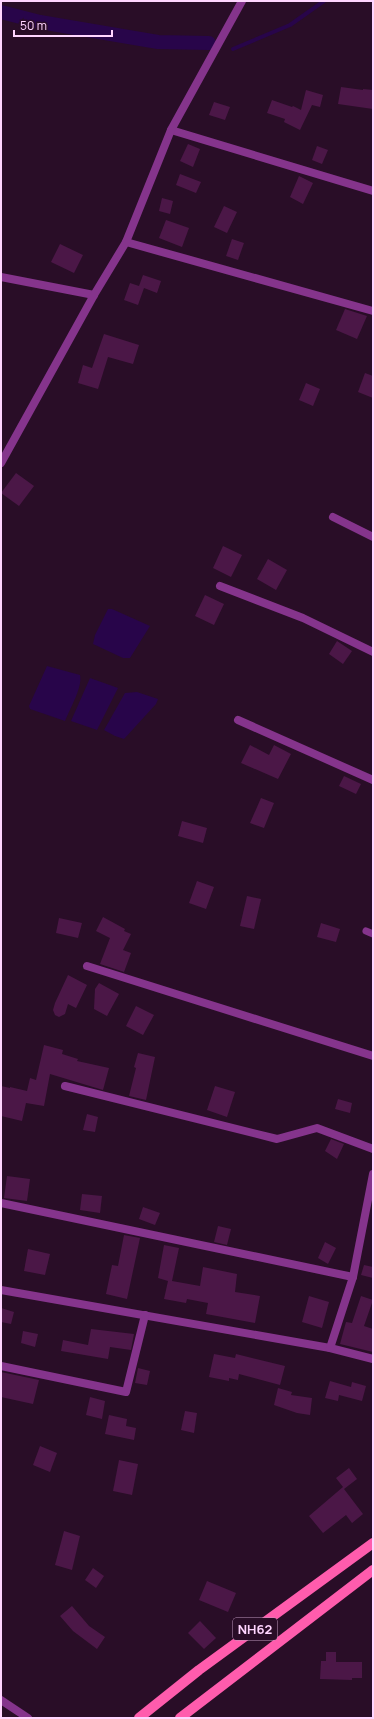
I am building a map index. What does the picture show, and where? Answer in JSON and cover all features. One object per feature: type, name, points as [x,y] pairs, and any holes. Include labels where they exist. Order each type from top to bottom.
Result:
[{"type":"main road","name":"NH62","points":[[139,1718],[199,1670],[373,1543]]},
{"type":"main road","name":"NH62","points":[[180,1718],[373,1570]]},
{"type":"street","points":[[1,463],[94,295],[126,242],[171,130],[242,1]]},
{"type":"street","points":[[171,130],[373,191]]},
{"type":"street","points":[[126,242],[373,311]]},
{"type":"street","points":[[1,277],[94,295]]},
{"type":"street","points":[[333,517],[373,537]]},
{"type":"street","points":[[220,586],[302,618],[373,652]]},
{"type":"street","points":[[238,720],[373,780]]},
{"type":"street","points":[[87,966],[373,1056]]},
{"type":"street","points":[[65,1086],[277,1140],[317,1128],[373,1149]]},
{"type":"street","points":[[330,1348],[353,1277],[373,1174]]},
{"type":"street","points":[[1,1203],[353,1277]]},
{"type":"street","points":[[1,1290],[330,1348],[373,1359]]},
{"type":"street","points":[[1,1366],[126,1392],[145,1315]]},
{"type":"street","points":[[1,1700],[28,1718]]},
{"type":"shaded area","points":[[108,609],[112,609],[150,626],[130,658],[123,658],[93,644],[95,635]]},
{"type":"shaded area","points":[[47,666],[80,675],[80,685],[65,721],[30,709],[29,706]]},
{"type":"shaded area","points":[[90,678],[118,688],[97,730],[71,721]]},
{"type":"shaded area","points":[[137,692],[158,699],[156,704],[124,739],[104,730],[125,693]]},
{"type":"building","points":[[341,87],[373,90],[373,109],[338,104]]},
{"type":"building","points":[[306,90],[323,95],[320,107],[312,105],[300,130],[284,122],[285,119],[267,113],[272,100],[301,110]]},
{"type":"building","points":[[214,102],[230,107],[225,120],[209,115]]},
{"type":"building","points":[[188,144],[200,149],[193,167],[180,161]]},
{"type":"building","points":[[317,146],[328,150],[322,164],[312,160]]},
{"type":"building","points":[[180,174],[201,182],[196,193],[176,185]]},
{"type":"building","points":[[299,176],[313,183],[303,204],[290,197]]},
{"type":"building","points":[[162,198],[173,201],[170,214],[159,211]]},
{"type":"building","points":[[224,206],[237,212],[227,233],[214,227]]},
{"type":"building","points":[[166,220],[189,228],[182,247],[159,238]]},
{"type":"building","points":[[232,239],[244,243],[238,260],[226,256]]},
{"type":"building","points":[[60,244],[83,255],[74,273],[51,262]]},
{"type":"building","points":[[143,275],[161,281],[157,293],[144,288],[138,305],[124,300],[130,283],[139,286]]},
{"type":"building","points":[[345,309],[367,316],[357,339],[336,330]]},
{"type":"building","points":[[104,334],[139,345],[133,364],[108,357],[98,389],[78,383],[83,365],[92,368]]},
{"type":"building","points":[[365,373],[373,376],[373,398],[358,392]]},
{"type":"building","points":[[306,383],[320,389],[313,406],[299,400]]},
{"type":"building","points":[[16,473],[34,486],[19,506],[1,493]]},
{"type":"building","points":[[223,546],[242,555],[231,577],[213,568]]},
{"type":"building","points":[[268,559],[287,570],[276,590],[257,579]]},
{"type":"building","points":[[205,595],[224,604],[214,625],[195,616]]},
{"type":"building","points":[[337,641],[352,651],[343,664],[329,654]]},
{"type":"building","points":[[250,745],[269,755],[274,745],[291,754],[278,779],[241,763]]},
{"type":"building","points":[[344,776],[361,784],[356,794],[339,786]]},
{"type":"building","points":[[261,798],[274,803],[264,828],[250,823]]},
{"type":"building","points":[[182,821],[207,828],[203,843],[178,836]]},
{"type":"building","points":[[197,881],[214,887],[206,909],[189,903]]},
{"type":"building","points":[[247,896],[261,899],[254,929],[240,926]]},
{"type":"building","points":[[103,917],[131,934],[123,950],[131,953],[124,972],[100,964],[110,938],[96,931]]},
{"type":"building","points":[[59,918],[82,923],[78,938],[56,933]]},
{"type":"building","points":[[321,923],[340,929],[336,942],[317,937]]},
{"type":"building","points":[[68,975],[87,985],[76,1008],[68,1004],[65,1014],[59,1017],[55,1015],[53,1010]]},
{"type":"building","points":[[99,983],[119,994],[107,1016],[94,1009],[95,989]]},
{"type":"building","points":[[136,1006],[154,1015],[143,1035],[126,1026]]},
{"type":"building","points":[[44,1045],[63,1050],[62,1054],[78,1059],[77,1061],[109,1068],[103,1090],[50,1074],[44,1106],[26,1103],[22,1121],[1,1116],[1,1086],[27,1091],[30,1078],[36,1080]]},
{"type":"building","points":[[138,1053],[155,1057],[146,1100],[129,1096]]},
{"type":"building","points":[[215,1086],[235,1092],[227,1117],[207,1110]]},
{"type":"building","points":[[338,1099],[352,1103],[350,1113],[335,1109]]},
{"type":"building","points":[[87,1114],[98,1117],[95,1132],[83,1130]]},
{"type":"building","points":[[331,1139],[344,1144],[337,1159],[325,1151]]},
{"type":"building","points":[[7,1176],[30,1179],[27,1201],[4,1198]]},
{"type":"building","points":[[82,1194],[102,1196],[100,1213],[80,1210]]},
{"type":"building","points":[[143,1207],[160,1213],[155,1225],[139,1219]]},
{"type":"building","points":[[218,1226],[231,1229],[227,1245],[214,1242]]},
{"type":"building","points":[[124,1235],[140,1238],[127,1299],[106,1294],[112,1265],[118,1266]]},
{"type":"building","points":[[325,1242],[336,1248],[328,1264],[318,1258]]},
{"type":"building","points":[[164,1245],[179,1248],[172,1281],[200,1286],[203,1267],[237,1274],[235,1292],[260,1296],[255,1323],[206,1314],[208,1303],[187,1299],[186,1303],[164,1299],[168,1281],[158,1278]]},
{"type":"building","points":[[28,1249],[50,1254],[45,1275],[24,1271]]},
{"type":"building","points":[[364,1265],[373,1267],[373,1278],[361,1275]]},
{"type":"building","points":[[309,1296],[329,1302],[322,1328],[302,1322]]},
{"type":"building","points":[[361,1296],[373,1300],[364,1326],[373,1329],[373,1352],[340,1344],[346,1322],[352,1323]]},
{"type":"building","points":[[1,1308],[14,1312],[11,1324],[1,1322]]},
{"type":"building","points":[[91,1329],[134,1334],[131,1350],[110,1347],[108,1359],[61,1351],[63,1340],[88,1345]]},
{"type":"building","points":[[23,1331],[38,1334],[35,1347],[21,1343]]},
{"type":"building","points":[[214,1354],[235,1358],[236,1354],[285,1366],[280,1385],[239,1374],[238,1380],[229,1378],[229,1381],[209,1377]]},
{"type":"building","points":[[138,1368],[150,1371],[147,1385],[135,1383]]},
{"type":"building","points":[[1,1372],[39,1380],[33,1404],[1,1397]]},
{"type":"building","points":[[330,1381],[351,1387],[352,1382],[366,1386],[362,1401],[339,1395],[338,1401],[325,1398]]},
{"type":"building","points":[[278,1388],[292,1392],[291,1395],[312,1398],[310,1415],[297,1413],[274,1405]]},
{"type":"building","points":[[90,1397],[105,1401],[102,1419],[86,1415]]},
{"type":"building","points":[[185,1411],[197,1413],[194,1433],[181,1430]]},
{"type":"building","points":[[109,1415],[127,1419],[126,1426],[136,1428],[134,1440],[105,1434]]},
{"type":"building","points":[[40,1446],[57,1453],[50,1472],[33,1465]]},
{"type":"building","points":[[119,1460],[138,1464],[132,1495],[113,1491]]},
{"type":"building","points":[[349,1468],[357,1479],[344,1489],[363,1514],[352,1523],[346,1515],[323,1533],[309,1516],[343,1487],[336,1478]]},
{"type":"building","points":[[64,1531],[80,1536],[72,1570],[55,1565]]},
{"type":"building","points":[[93,1568],[104,1576],[96,1588],[85,1580]]},
{"type":"building","points":[[207,1581],[236,1593],[228,1612],[199,1600]]},
{"type":"building","points":[[72,1606],[89,1626],[105,1637],[97,1649],[73,1631],[60,1616]]},
{"type":"building","points":[[200,1621],[216,1638],[204,1649],[188,1633]]},
{"type":"building","points":[[326,1652],[336,1652],[336,1662],[362,1662],[362,1678],[352,1678],[352,1680],[320,1679],[321,1661],[326,1661]]},
{"type":"waterway","points":[[233,49],[290,25],[324,1]]},
{"type":"waterway","points":[[1,12],[40,22],[158,42],[209,43]]}]
